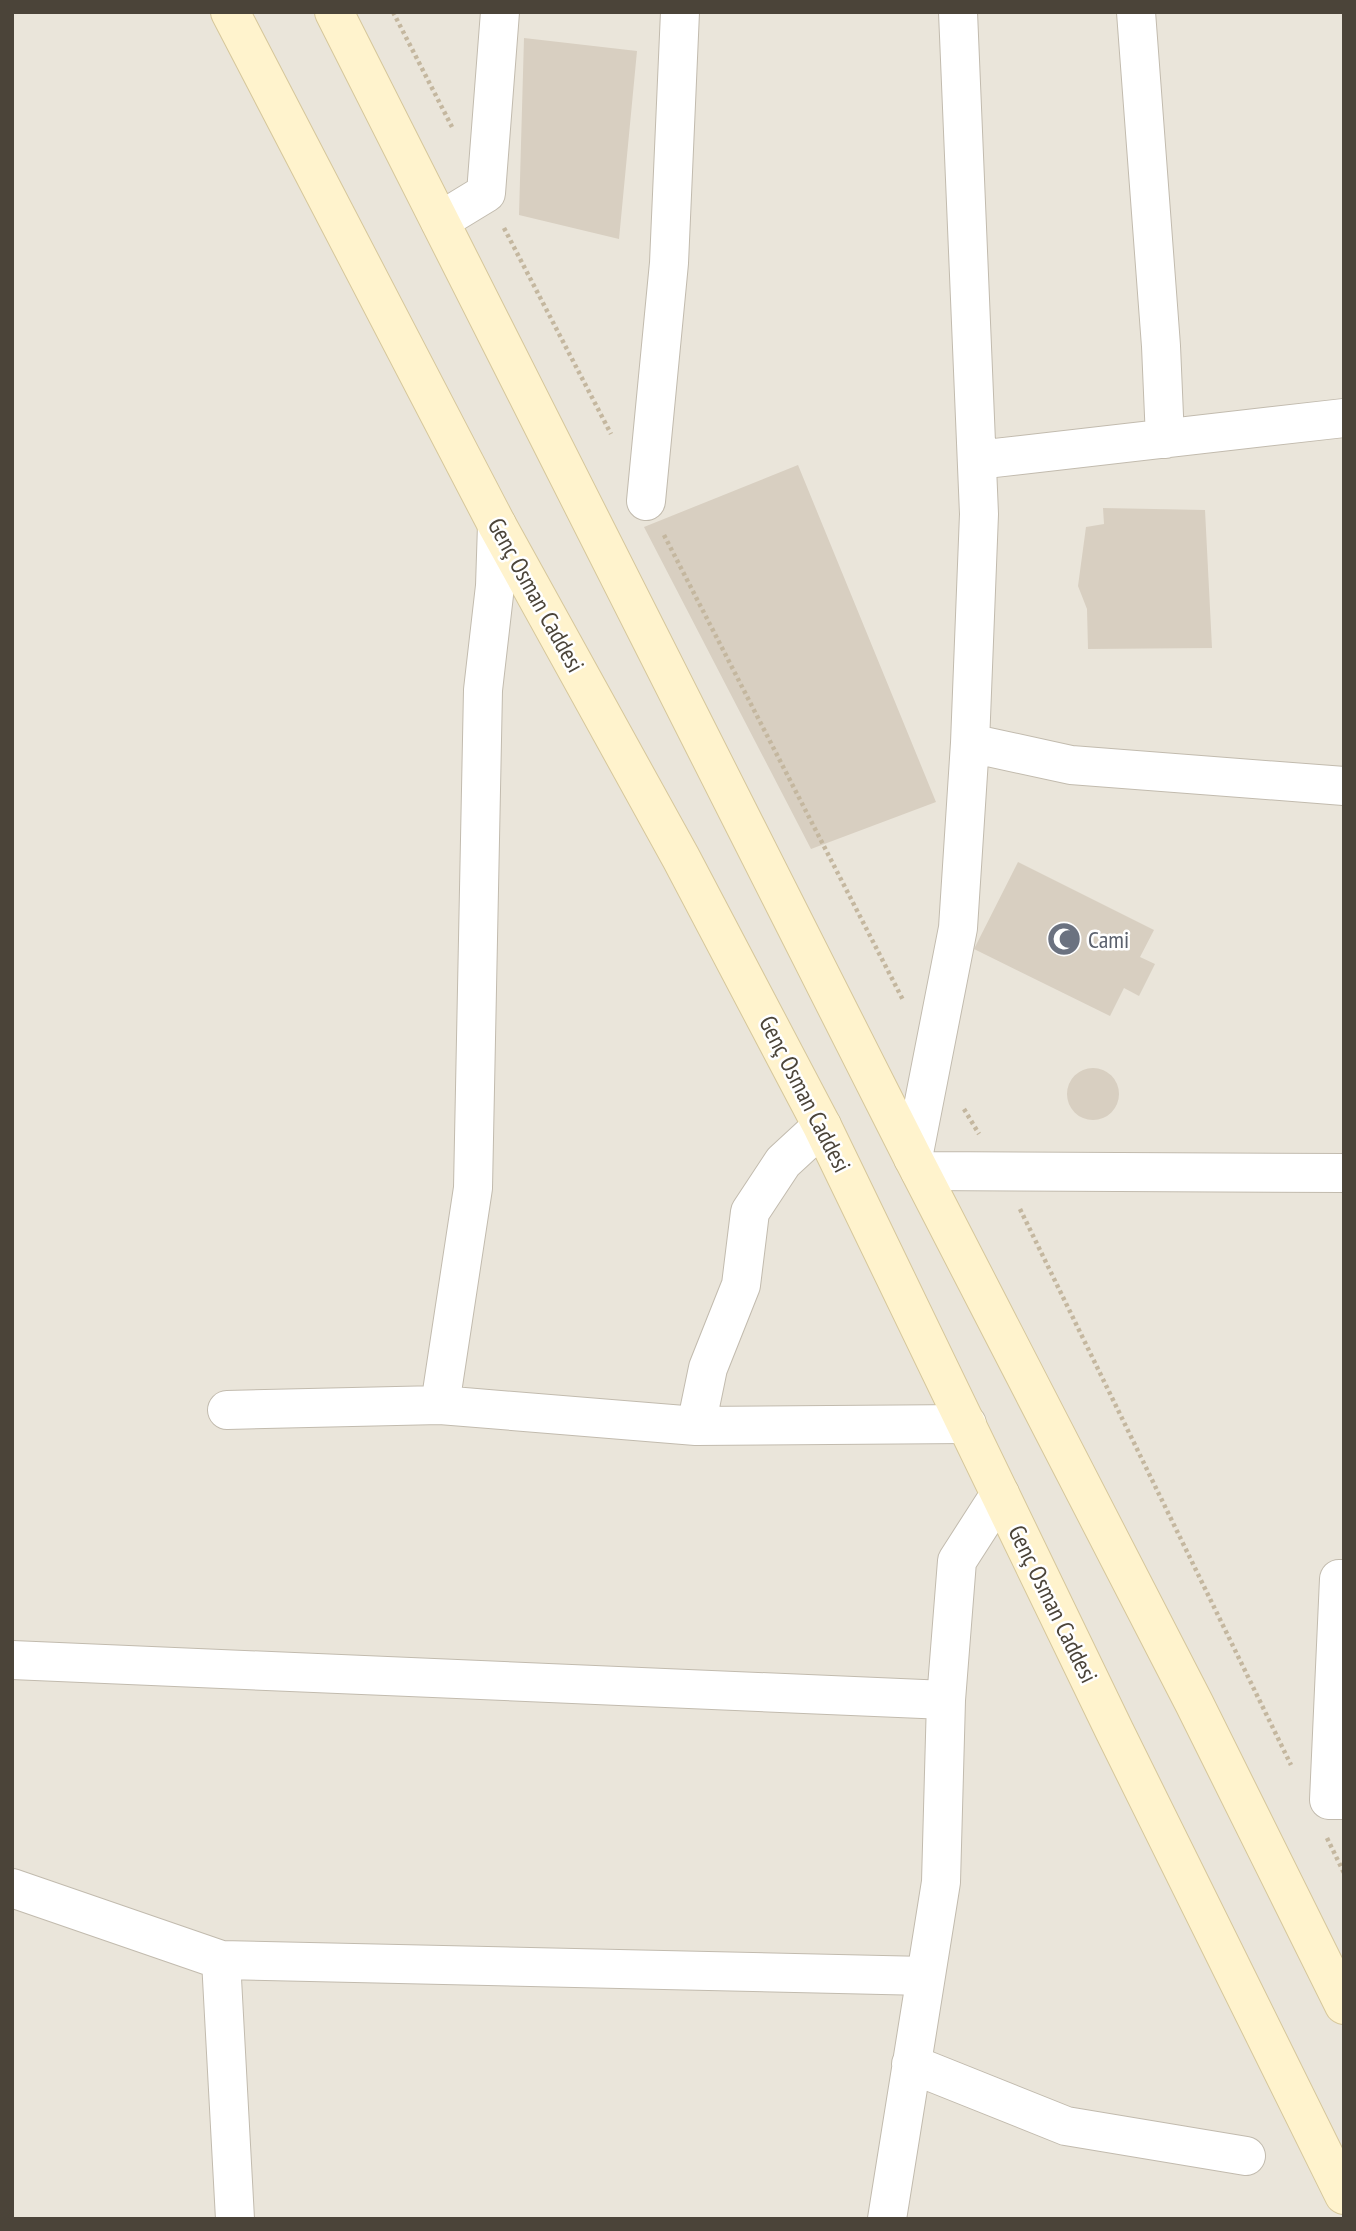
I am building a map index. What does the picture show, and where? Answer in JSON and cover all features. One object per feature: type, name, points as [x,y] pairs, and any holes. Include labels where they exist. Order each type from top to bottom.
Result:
[{"type":"main road","name":"Genç Osman Caddesi","points":[[230,12],[497,525],[681,858],[822,1126],[1344,2195]]},
{"type":"main road","points":[[334,12],[916,1164],[1195,1703],[1344,2006]]},
{"type":"street","points":[[440,221],[486,193],[500,12]]},
{"type":"street","points":[[646,501],[669,263],[680,12]]},
{"type":"street","points":[[958,12],[979,514],[970,743],[958,928],[932,1055],[916,1164],[1002,1172],[1344,1173]]},
{"type":"street","points":[[1136,12],[1161,346],[1165,439]]},
{"type":"street","points":[[977,460],[1344,418]]},
{"type":"street","points":[[440,1405],[473,1188],[483,690],[495,586],[497,525]]},
{"type":"street","points":[[970,743],[1071,765],[1344,786]]},
{"type":"street","points":[[696,1426],[708,1368],[741,1284],[750,1212],[783,1162],[822,1126]]},
{"type":"street","points":[[227,1410],[440,1405],[696,1426],[967,1424]]},
{"type":"street","points":[[887,2219],[940,1882],[946,1700],[957,1561],[1000,1494]]},
{"type":"street","points":[[1344,1579],[1339,1579],[1329,1800],[1344,1800]]},
{"type":"street","points":[[12,1660],[946,1700]]},
{"type":"street","points":[[15,1895],[221,1960],[926,1976]]},
{"type":"street","points":[[221,1960],[235,2219]]},
{"type":"street","points":[[911,2064],[1066,2126],[1246,2156]]},
{"type":"path","points":[[393,12],[455,133]]},
{"type":"path","points":[[486,193],[614,439]]},
{"type":"path","points":[[646,501],[932,1055],[1002,1172],[1295,1773]]},
{"type":"path","points":[[1325,1836],[1344,1873]]},
{"type":"shaded area","points":[[12,12],[1344,12],[1344,2219],[12,2219]]},
{"type":"building","points":[[524,38],[637,51],[619,239],[519,215]]},
{"type":"building","points":[[798,465],[936,802],[811,849],[644,527]]},
{"type":"building","points":[[1103,508],[1205,510],[1212,648],[1088,649],[1087,609],[1078,586],[1086,527],[1104,524]]},
{"type":"building","name":"Cami","points":[[1018,862],[1154,930],[1140,957],[1155,964],[1139,996],[1124,988],[1110,1016],[974,949]]},
{"type":"building","points":[[1093,1068],[1103,1070],[1111,1076],[1117,1084],[1117,1104],[1111,1112],[1103,1118],[1093,1120],[1083,1118],[1075,1112],[1069,1104],[1067,1094],[1069,1084],[1075,1076],[1083,1070]]},
{"type":"place","name":"Cami","points":[[1064,939]]}]
